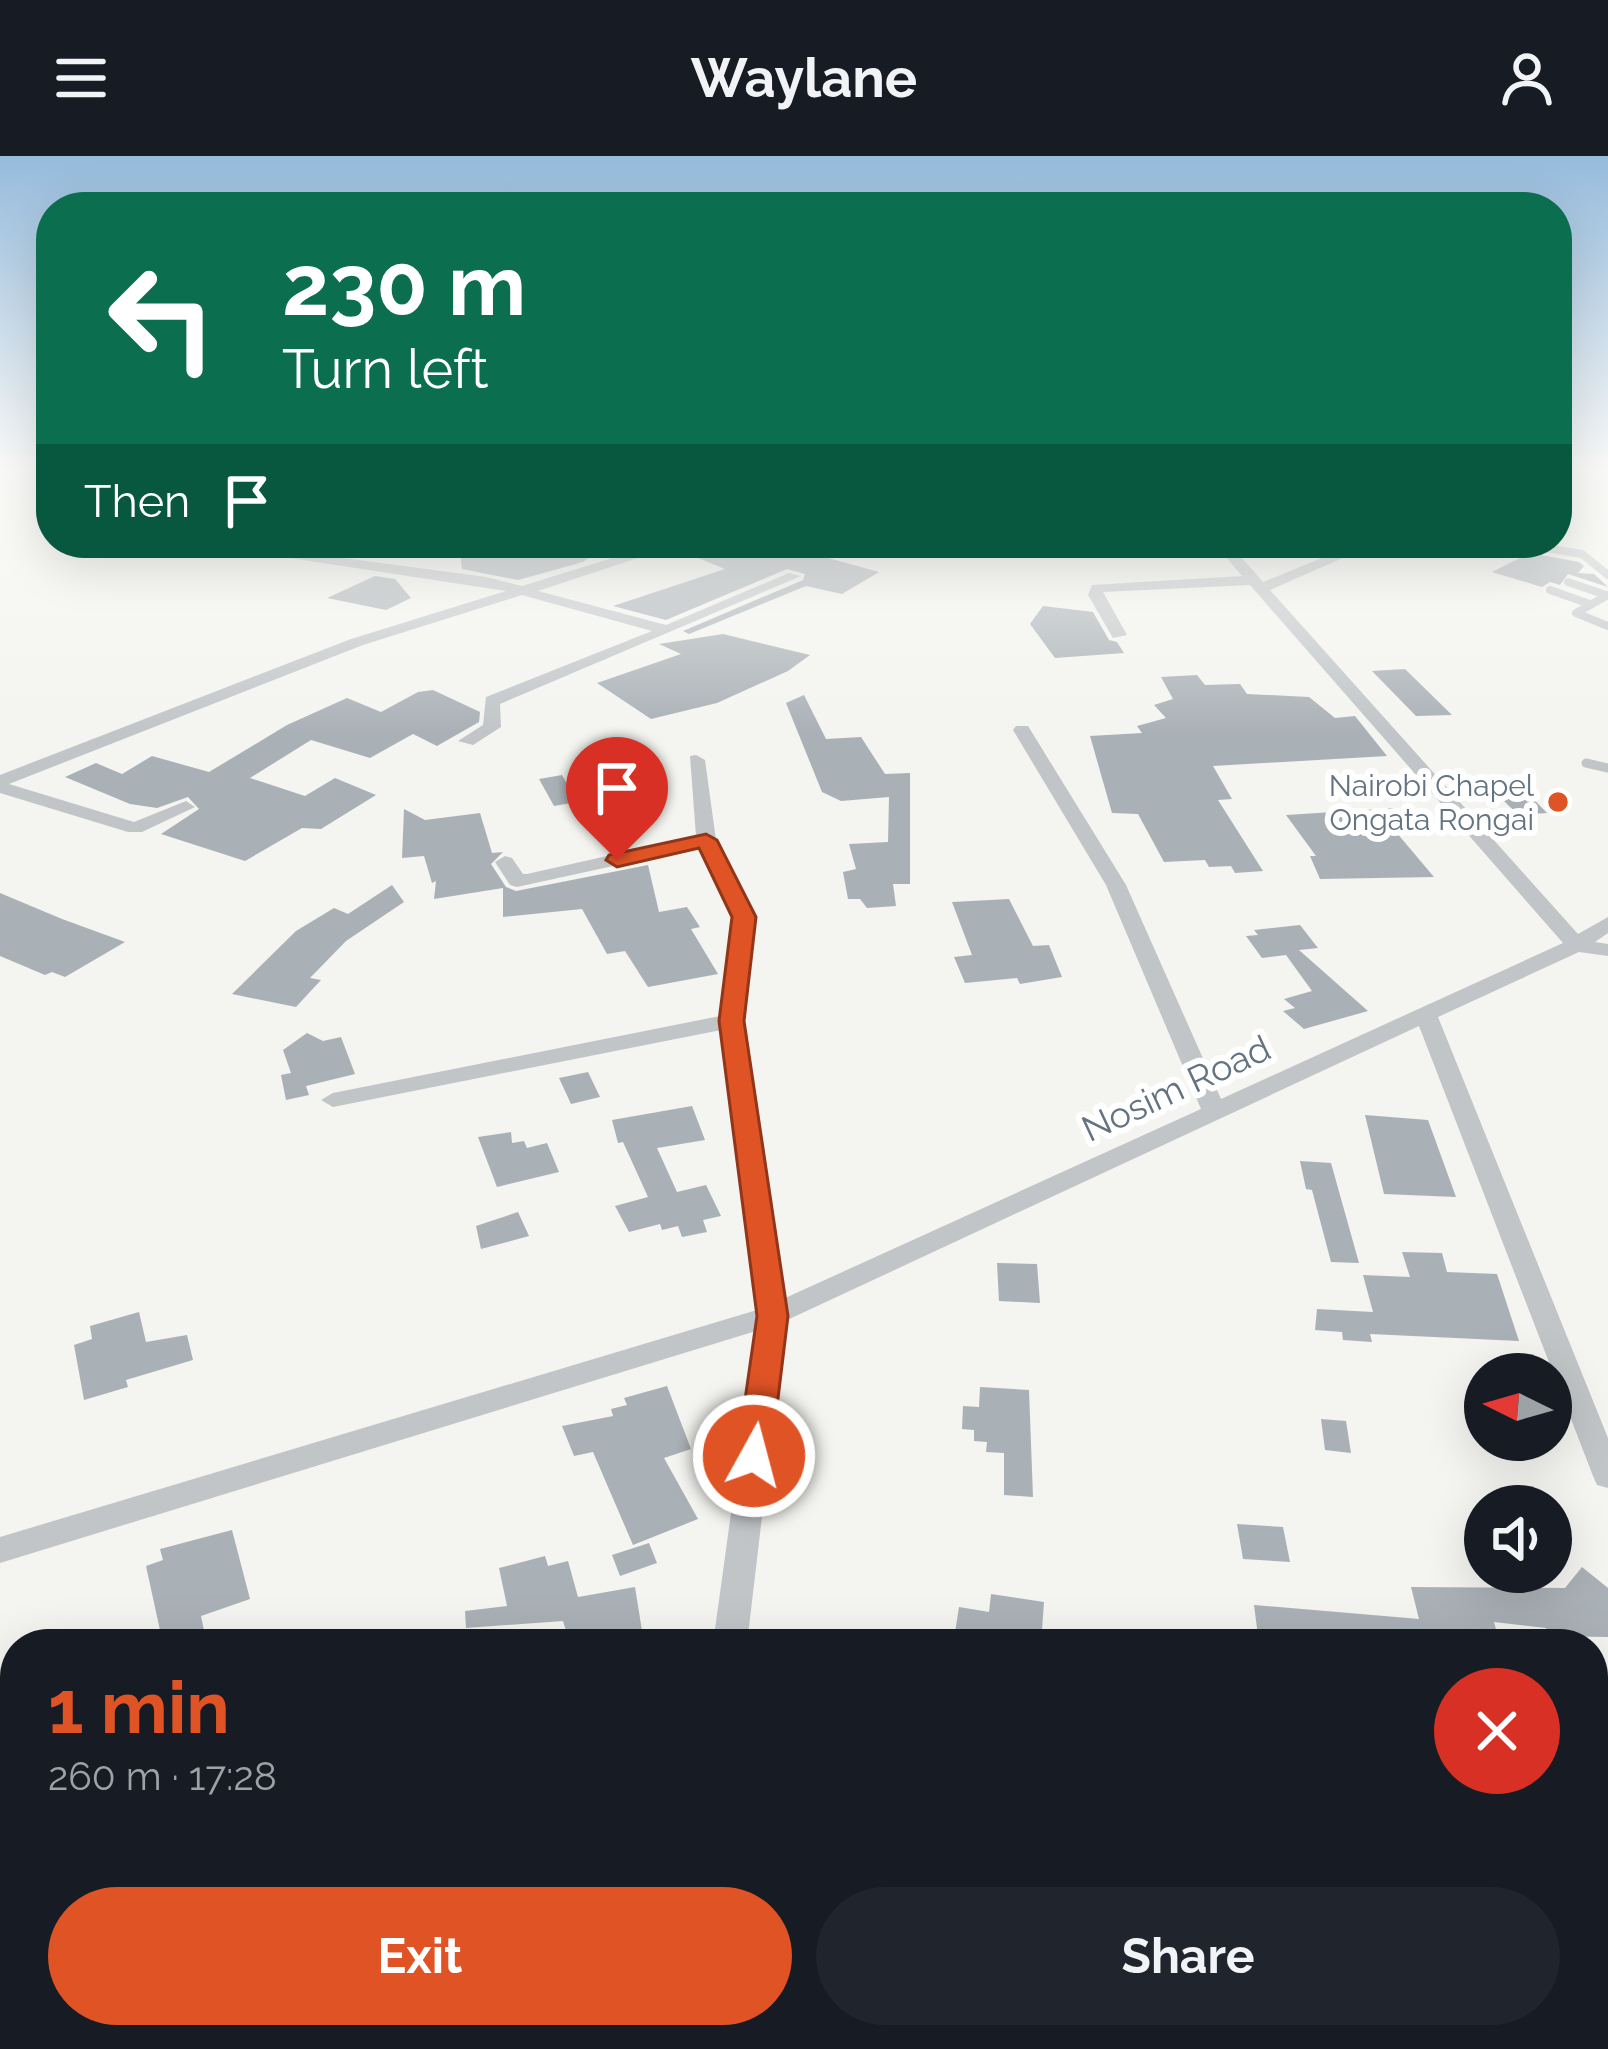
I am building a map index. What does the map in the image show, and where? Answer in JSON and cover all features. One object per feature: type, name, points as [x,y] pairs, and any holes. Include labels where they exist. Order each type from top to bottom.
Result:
[{"type":"street","points":[[332,558],[427,570],[667,630]]},
{"type":"street","points":[[0,784],[357,641],[627,558]]},
{"type":"street","points":[[1235,558],[1576,946],[1608,950]]},
{"type":"street","points":[[1119,635],[1095,596],[1097,588],[1258,584],[1329,558]]},
{"type":"street","points":[[467,741],[492,728],[492,701],[794,576]]},
{"type":"street","points":[[1022,730],[1116,885],[1214,1109]]},
{"type":"street","points":[[696,760],[706,840],[744,917],[731,1021],[772,1316],[732,1629]]},
{"type":"street","points":[[0,784],[135,829],[186,807]]},
{"type":"street","points":[[505,862],[517,880],[527,880],[706,840]]},
{"type":"street","name":"Nosim Road","points":[[0,1550],[772,1316],[1576,946],[1608,923]]},
{"type":"street","points":[[1426,1015],[1608,1476]]},
{"type":"street","points":[[333,1100],[731,1021]]},
{"type":"lane","points":[[1568,582],[1608,595]]},
{"type":"lane","points":[[1550,590],[1588,604]]},
{"type":"lane","points":[[1608,595],[1576,611],[1578,616],[1608,626]]},
{"type":"lane","points":[[1586,764],[1608,769]]},
{"type":"building","points":[[461,558],[588,558],[518,580],[462,569]]},
{"type":"building","points":[[698,558],[828,558],[879,572],[842,594],[806,586],[689,634],[683,631],[803,580],[805,574],[787,569],[666,620],[613,606],[725,569]]},
{"type":"building","points":[[1520,558],[1557,558],[1579,562],[1584,566],[1578,573],[1594,574],[1608,587],[1568,574],[1560,585],[1550,582],[1542,587],[1492,572]]},
{"type":"building","points":[[375,576],[395,579],[411,598],[386,610],[327,598]]},
{"type":"building","points":[[1043,606],[1093,612],[1109,640],[1117,642],[1124,653],[1055,658],[1030,624]]},
{"type":"building","points":[[723,634],[810,655],[788,671],[717,703],[651,719],[597,683],[681,654],[659,644]]},
{"type":"building","points":[[1405,669],[1452,715],[1416,716],[1372,671]]},
{"type":"building","points":[[1197,675],[1205,685],[1240,684],[1247,694],[1309,697],[1335,718],[1355,716],[1387,756],[1213,766],[1232,799],[1218,800],[1263,871],[1235,873],[1231,866],[1209,867],[1205,860],[1164,862],[1138,814],[1112,813],[1090,736],[1142,733],[1137,726],[1166,718],[1154,705],[1173,699],[1161,677]]},
{"type":"building","points":[[433,690],[480,712],[479,722],[437,746],[413,734],[370,758],[311,740],[250,778],[305,796],[335,778],[376,795],[321,829],[302,828],[245,861],[161,834],[199,809],[188,797],[157,808],[130,804],[65,777],[96,763],[122,774],[152,756],[209,772],[287,725],[347,698],[381,712],[418,692]]},
{"type":"building","points":[[804,695],[826,739],[861,737],[885,774],[910,773],[910,884],[893,884],[896,906],[867,908],[860,899],[848,899],[843,872],[856,869],[849,844],[888,842],[889,797],[841,801],[822,792],[786,703]]},
{"type":"building","points":[[562,775],[577,802],[554,806],[539,779]]},
{"type":"building","points":[[1524,789],[1547,813],[1518,815],[1494,791]]},
{"type":"building","points":[[1397,808],[1416,828],[1396,832],[1434,877],[1320,879],[1310,856],[1316,856],[1286,815]]},
{"type":"building","points":[[404,809],[425,820],[480,813],[492,853],[503,852],[491,864],[506,887],[516,891],[648,865],[659,912],[687,907],[700,927],[691,929],[718,974],[648,987],[625,951],[607,954],[582,909],[503,917],[503,888],[434,899],[436,881],[432,883],[424,856],[402,858]]},
{"type":"building","points":[[392,885],[404,902],[346,941],[310,978],[321,980],[296,1007],[232,994],[296,931],[334,908],[348,914]]},
{"type":"building","points":[[0,893],[125,942],[65,977],[52,972],[45,975],[0,956]]},
{"type":"building","points":[[1009,899],[1033,946],[1049,945],[1062,977],[1020,984],[1017,978],[965,983],[954,957],[972,955],[952,902]]},
{"type":"building","points":[[1300,925],[1318,948],[1299,950],[1368,1011],[1304,1029],[1283,1011],[1295,1008],[1284,999],[1312,991],[1286,955],[1262,958],[1246,936],[1258,935],[1254,930]]},
{"type":"building","points":[[307,1033],[323,1041],[341,1037],[355,1074],[306,1086],[309,1095],[286,1100],[281,1075],[291,1073],[283,1050]]},
{"type":"building","points":[[588,1072],[600,1097],[571,1104],[559,1078]]},
{"type":"building","points":[[692,1106],[705,1140],[657,1148],[677,1192],[706,1185],[721,1216],[703,1220],[707,1232],[682,1237],[678,1226],[662,1230],[660,1224],[629,1232],[615,1206],[648,1197],[623,1142],[618,1143],[612,1120]]},
{"type":"building","points":[[1365,1115],[1428,1120],[1456,1197],[1384,1194]]},
{"type":"building","points":[[511,1132],[512,1143],[524,1141],[527,1148],[547,1143],[559,1172],[497,1187],[478,1137]]},
{"type":"building","points":[[1300,1161],[1331,1163],[1359,1263],[1331,1262]]},
{"type":"building","points":[[518,1212],[529,1236],[481,1249],[476,1226]]},
{"type":"building","points":[[1402,1252],[1442,1253],[1447,1272],[1497,1274],[1519,1341],[1370,1334],[1372,1342],[1343,1340],[1342,1332],[1315,1330],[1317,1309],[1373,1312],[1363,1275],[1410,1277]]},
{"type":"building","points":[[997,1263],[1037,1264],[1040,1303],[999,1301]]},
{"type":"building","points":[[139,1312],[146,1342],[187,1335],[193,1360],[126,1380],[128,1387],[84,1400],[74,1345],[92,1339],[90,1326]]},
{"type":"building","points":[[667,1386],[691,1449],[664,1458],[698,1519],[633,1545],[593,1452],[574,1456],[562,1426],[613,1416],[611,1409],[627,1405],[624,1398]]},
{"type":"building","points":[[980,1387],[1029,1390],[1033,1497],[1004,1495],[1004,1453],[986,1452],[987,1442],[974,1441],[974,1430],[962,1429],[963,1406],[979,1407]]},
{"type":"building","points":[[1321,1419],[1346,1421],[1351,1453],[1325,1450]]},
{"type":"building","points":[[1237,1524],[1283,1527],[1290,1562],[1243,1559]]},
{"type":"building","points":[[232,1530],[250,1599],[201,1616],[204,1629],[160,1629],[146,1566],[163,1560],[160,1549]]},
{"type":"building","points":[[649,1543],[657,1563],[620,1576],[612,1555]]},
{"type":"building","points":[[545,1556],[548,1566],[568,1561],[578,1597],[635,1587],[642,1629],[565,1629],[563,1621],[466,1628],[465,1611],[507,1606],[499,1568]]},
{"type":"building","points":[[1582,1567],[1608,1588],[1608,1629],[1546,1629],[1494,1622],[1496,1629],[1257,1629],[1254,1605],[1419,1619],[1411,1587],[1464,1587],[1464,1593],[1572,1593],[1572,1579]]},
{"type":"building","points":[[991,1594],[1044,1602],[1042,1629],[956,1629],[959,1607],[989,1612]]},
{"type":"place","name":"Nairobi Chapel Ongata Rongai","points":[[1558,802]]},
{"type":"route","points":[[617,860],[706,840],[744,917],[731,1021],[772,1316],[754,1456]]}]
